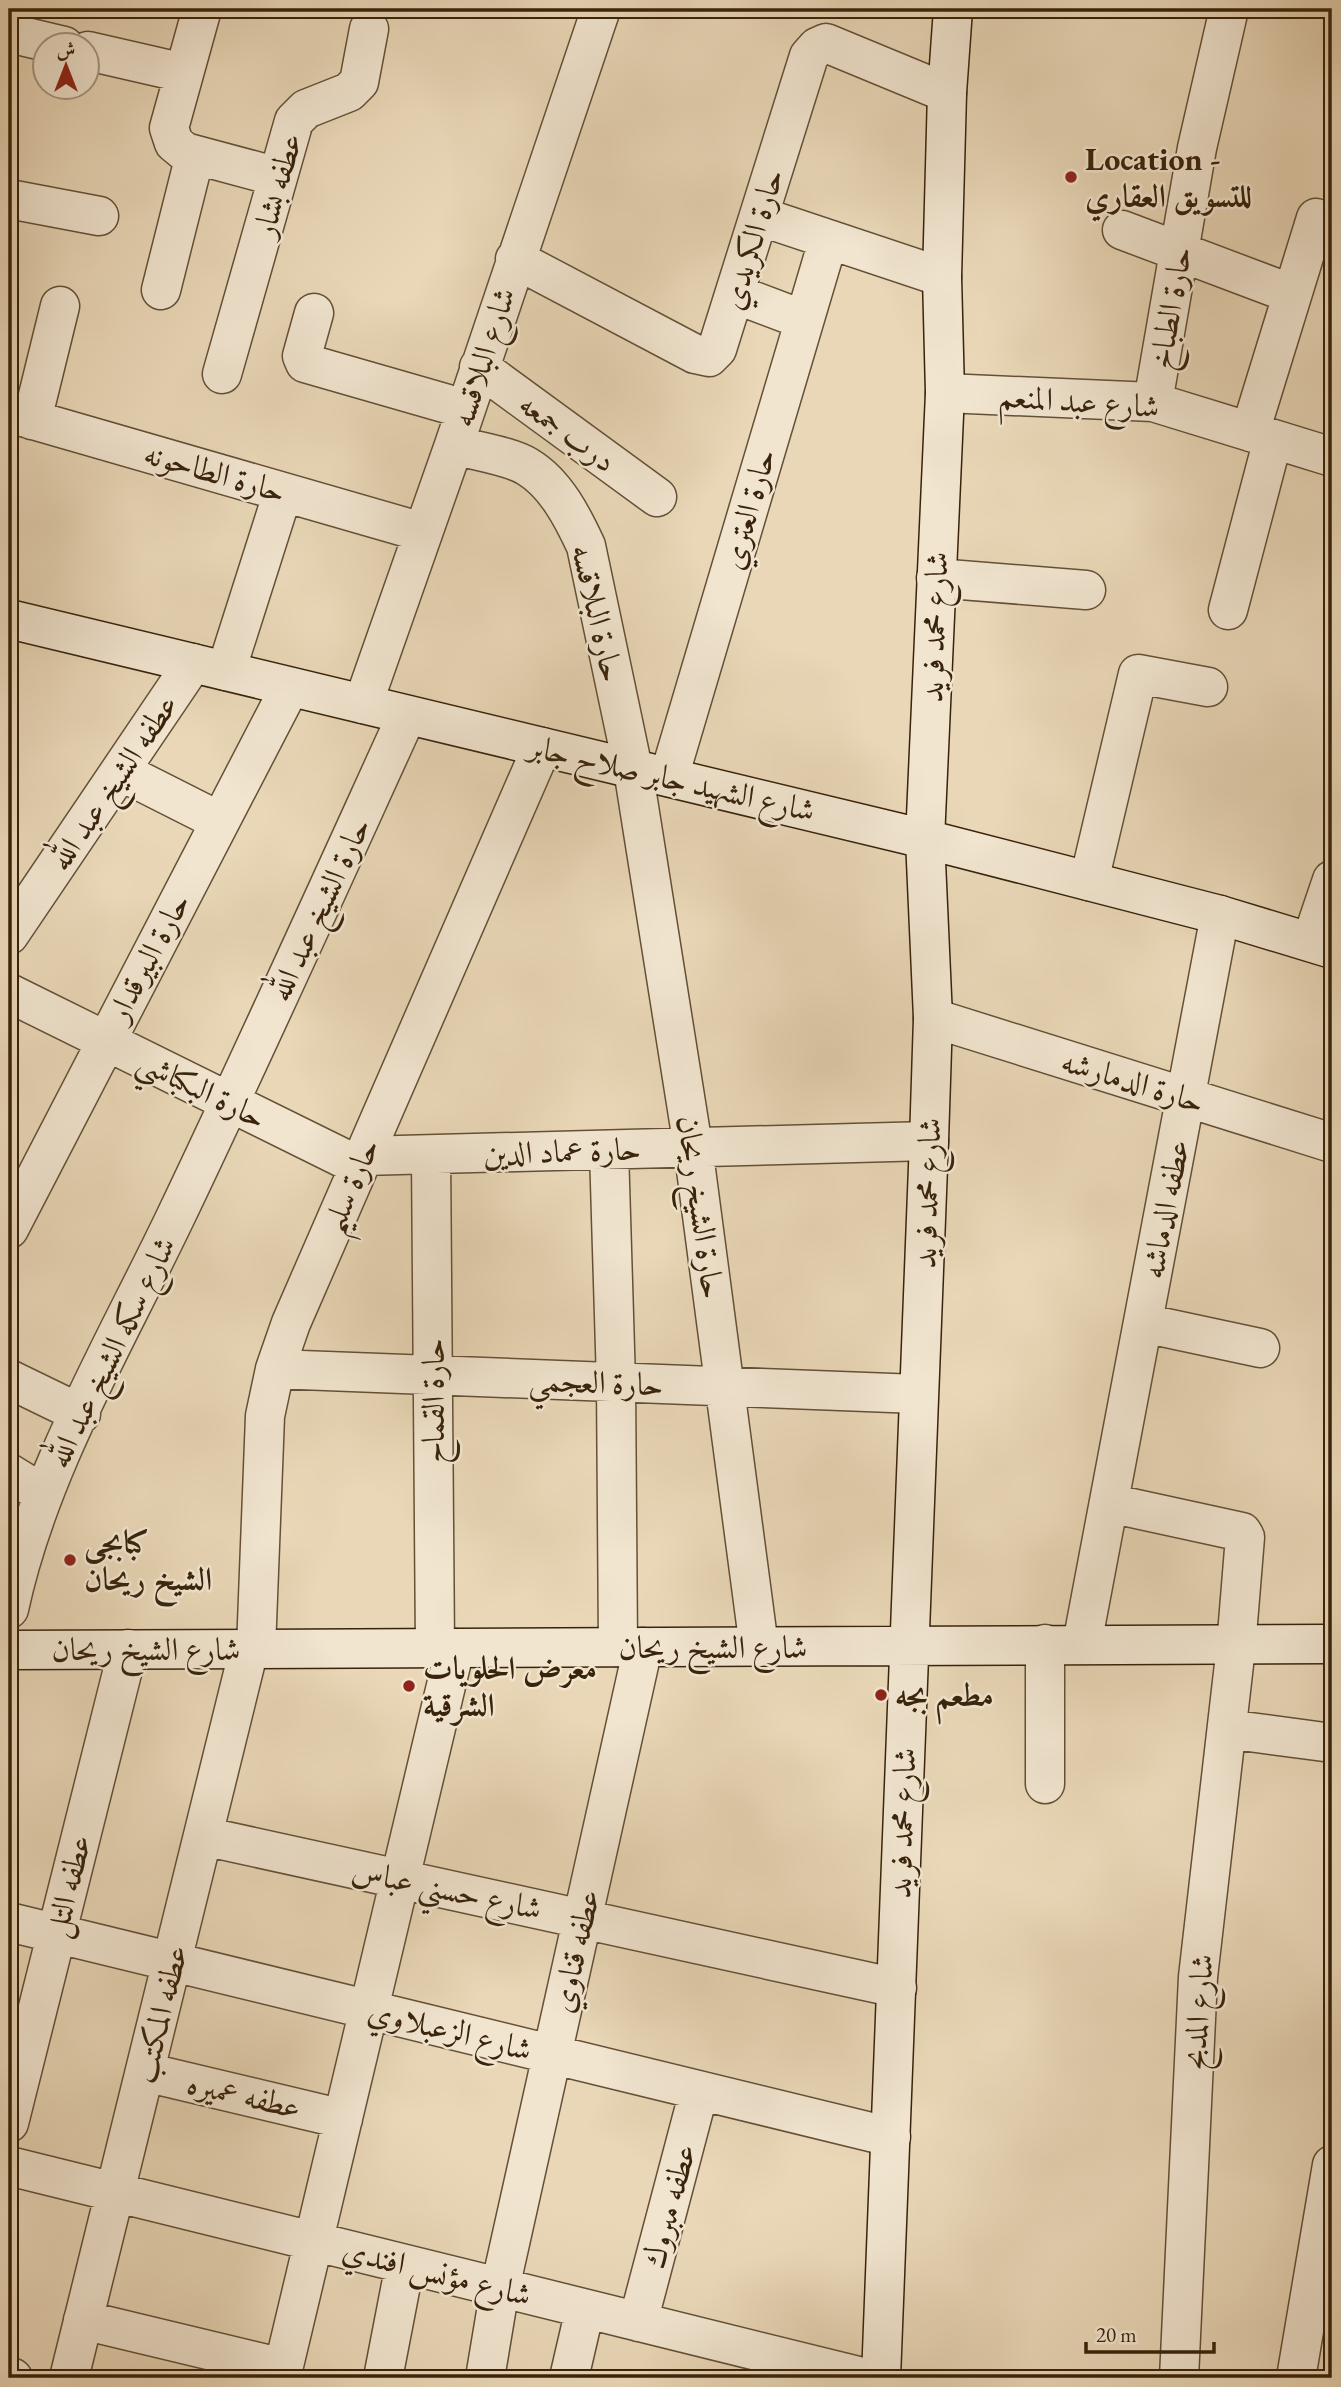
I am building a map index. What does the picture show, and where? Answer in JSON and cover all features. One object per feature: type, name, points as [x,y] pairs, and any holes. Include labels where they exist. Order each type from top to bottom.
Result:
[{"type":"street","points":[[9,22],[12,9]]},
{"type":"street","points":[[202,9],[169,128],[174,143],[185,152],[278,177]]},
{"type":"street","name":"شارع البلاقسه","points":[[363,704],[454,445],[601,9]]},
{"type":"street","name":"شارع محمد فريد","points":[[881,2378],[933,1018],[925,839],[945,393],[942,277],[947,93],[953,9]]},
{"type":"street","name":"حارة الطباخ","points":[[1153,402],[1197,148],[1229,9]]},
{"type":"street","name":"عطفه بشار","points":[[222,374],[294,121],[306,108],[349,92],[359,82],[369,29]]},
{"type":"street","points":[[9,33],[32,38]]},
{"type":"street","name":"حارة الكريدي","points":[[515,260],[695,354],[709,356],[717,349],[808,56],[826,43],[947,93]]},
{"type":"street","points":[[102,54],[184,73]]},
{"type":"street","points":[[161,290],[195,155]]},
{"type":"street","points":[[9,199],[99,216]]},
{"type":"street","points":[[759,216],[942,277]]},
{"type":"street","points":[[1228,610],[1292,294],[1316,218]]},
{"type":"street","points":[[1122,230],[1292,294]]},
{"type":"street","name":"حارة العتري","points":[[651,773],[804,320],[828,241]]},
{"type":"street","points":[[734,294],[804,320]]},
{"type":"street","points":[[20,416],[60,306]]},
{"type":"street","points":[[314,313],[303,356],[305,363],[465,409]]},
{"type":"street","name":"درب جمعه","points":[[479,367],[657,498]]},
{"type":"street","name":"شارع عبد المنعم","points":[[945,393],[1153,402],[1332,457]]},
{"type":"street","name":"حارة الطاحونه","points":[[20,416],[422,532]]},
{"type":"street","name":"حارة البلاقسه","points":[[454,445],[527,466],[552,489],[572,516],[586,546],[651,773]]},
{"type":"street","name":"عطفه الشيخ عبد الله","points":[[9,935],[24,888],[210,667],[283,492]]},
{"type":"street","points":[[936,578],[1086,590]]},
{"type":"street","name":"شارع الشهيد جابر صلاح جابر","points":[[9,619],[925,839],[1220,915],[1322,945]]},
{"type":"street","points":[[1089,881],[1138,674],[1208,687]]},
{"type":"street","name":"حارة البيرقدار","points":[[9,1229],[104,1040],[290,687]]},
{"type":"street","name":"حارة الشيخ عبد الله","points":[[230,1102],[407,715]]},
{"type":"street","name":"حارة سليم","points":[[253,1649],[264,1428],[275,1369],[361,1161],[542,747]]},
{"type":"street","points":[[122,772],[219,821]]},
{"type":"street","name":"حارة الشيخ ريحان","points":[[651,773],[693,1147],[759,1647]]},
{"type":"street","points":[[1322,945],[1332,880]]},
{"type":"street","name":"عطفه الدماشه","points":[[1082,1644],[1220,915]]},
{"type":"street","name":"حارة البكباشي","points":[[9,993],[230,1102],[361,1161]]},
{"type":"street","name":"حارة الدمارشه","points":[[933,1018],[1332,1143]]},
{"type":"street","name":"شارع سكه الشيخ عبد الله","points":[[9,1609],[17,1571],[43,1494],[230,1102]]},
{"type":"street","name":"حارة عماد الدين","points":[[361,1161],[431,1155],[929,1141]]},
{"type":"street","name":"عطفه قناوي","points":[[485,2378],[500,2288],[582,1919],[630,1647],[616,1382],[609,1150]]},
{"type":"street","name":"حارة القماح","points":[[282,2373],[401,1879],[445,1648],[433,1375],[431,1155]]},
{"type":"street","points":[[1143,1324],[1260,1348]]},
{"type":"street","name":"حارة العجمي","points":[[275,1369],[918,1394]]},
{"type":"street","points":[[9,1379],[81,1414]]},
{"type":"street","points":[[9,1473],[43,1494]]},
{"type":"street","points":[[1109,1503],[1244,1534],[1236,1647]]},
{"type":"street","points":[[1045,1644],[1045,1784]]},
{"type":"street","name":"شارع الشيخ ريحان","points":[[9,1650],[1045,1644],[1236,1647],[1332,1644]]},
{"type":"street","name":"شارع المدبح","points":[[1179,2378],[1198,1977],[1236,1647]]},
{"type":"street","name":"عطفه التل","points":[[9,2123],[128,1649]]},
{"type":"street","name":"عطفه المكتب","points":[[69,2378],[203,1836],[253,1649]]},
{"type":"street","points":[[1227,1729],[1332,1743]]},
{"type":"street","name":"شارع حسني عباس","points":[[203,1836],[897,1988]]},
{"type":"street","name":"شارع الزعبلاوي","points":[[9,1922],[891,2137]]},
{"type":"street","name":"عطفه عميره","points":[[145,2072],[343,2119]]},
{"type":"street","name":"عطفه مبروك","points":[[638,2322],[699,2091]]},
{"type":"street","points":[[1296,2378],[1332,2165]]},
{"type":"street","name":"شارع مؤنس افندي","points":[[9,2166],[866,2378]]},
{"type":"street","points":[[383,2378],[405,2264]]},
{"type":"street","points":[[569,2378],[585,2309]]},
{"type":"street","points":[[83,2320],[282,2373]]},
{"type":"place","name":"Location - للتسويق العقاري","points":[[1071,177]]},
{"type":"place","name":"كبابجى الشيخ ريحان","points":[[70,1560]]},
{"type":"place","name":"معرض الحلويات الشرقية","points":[[409,1686]]},
{"type":"place","name":"مطعم بجه","points":[[881,1695]]}]
